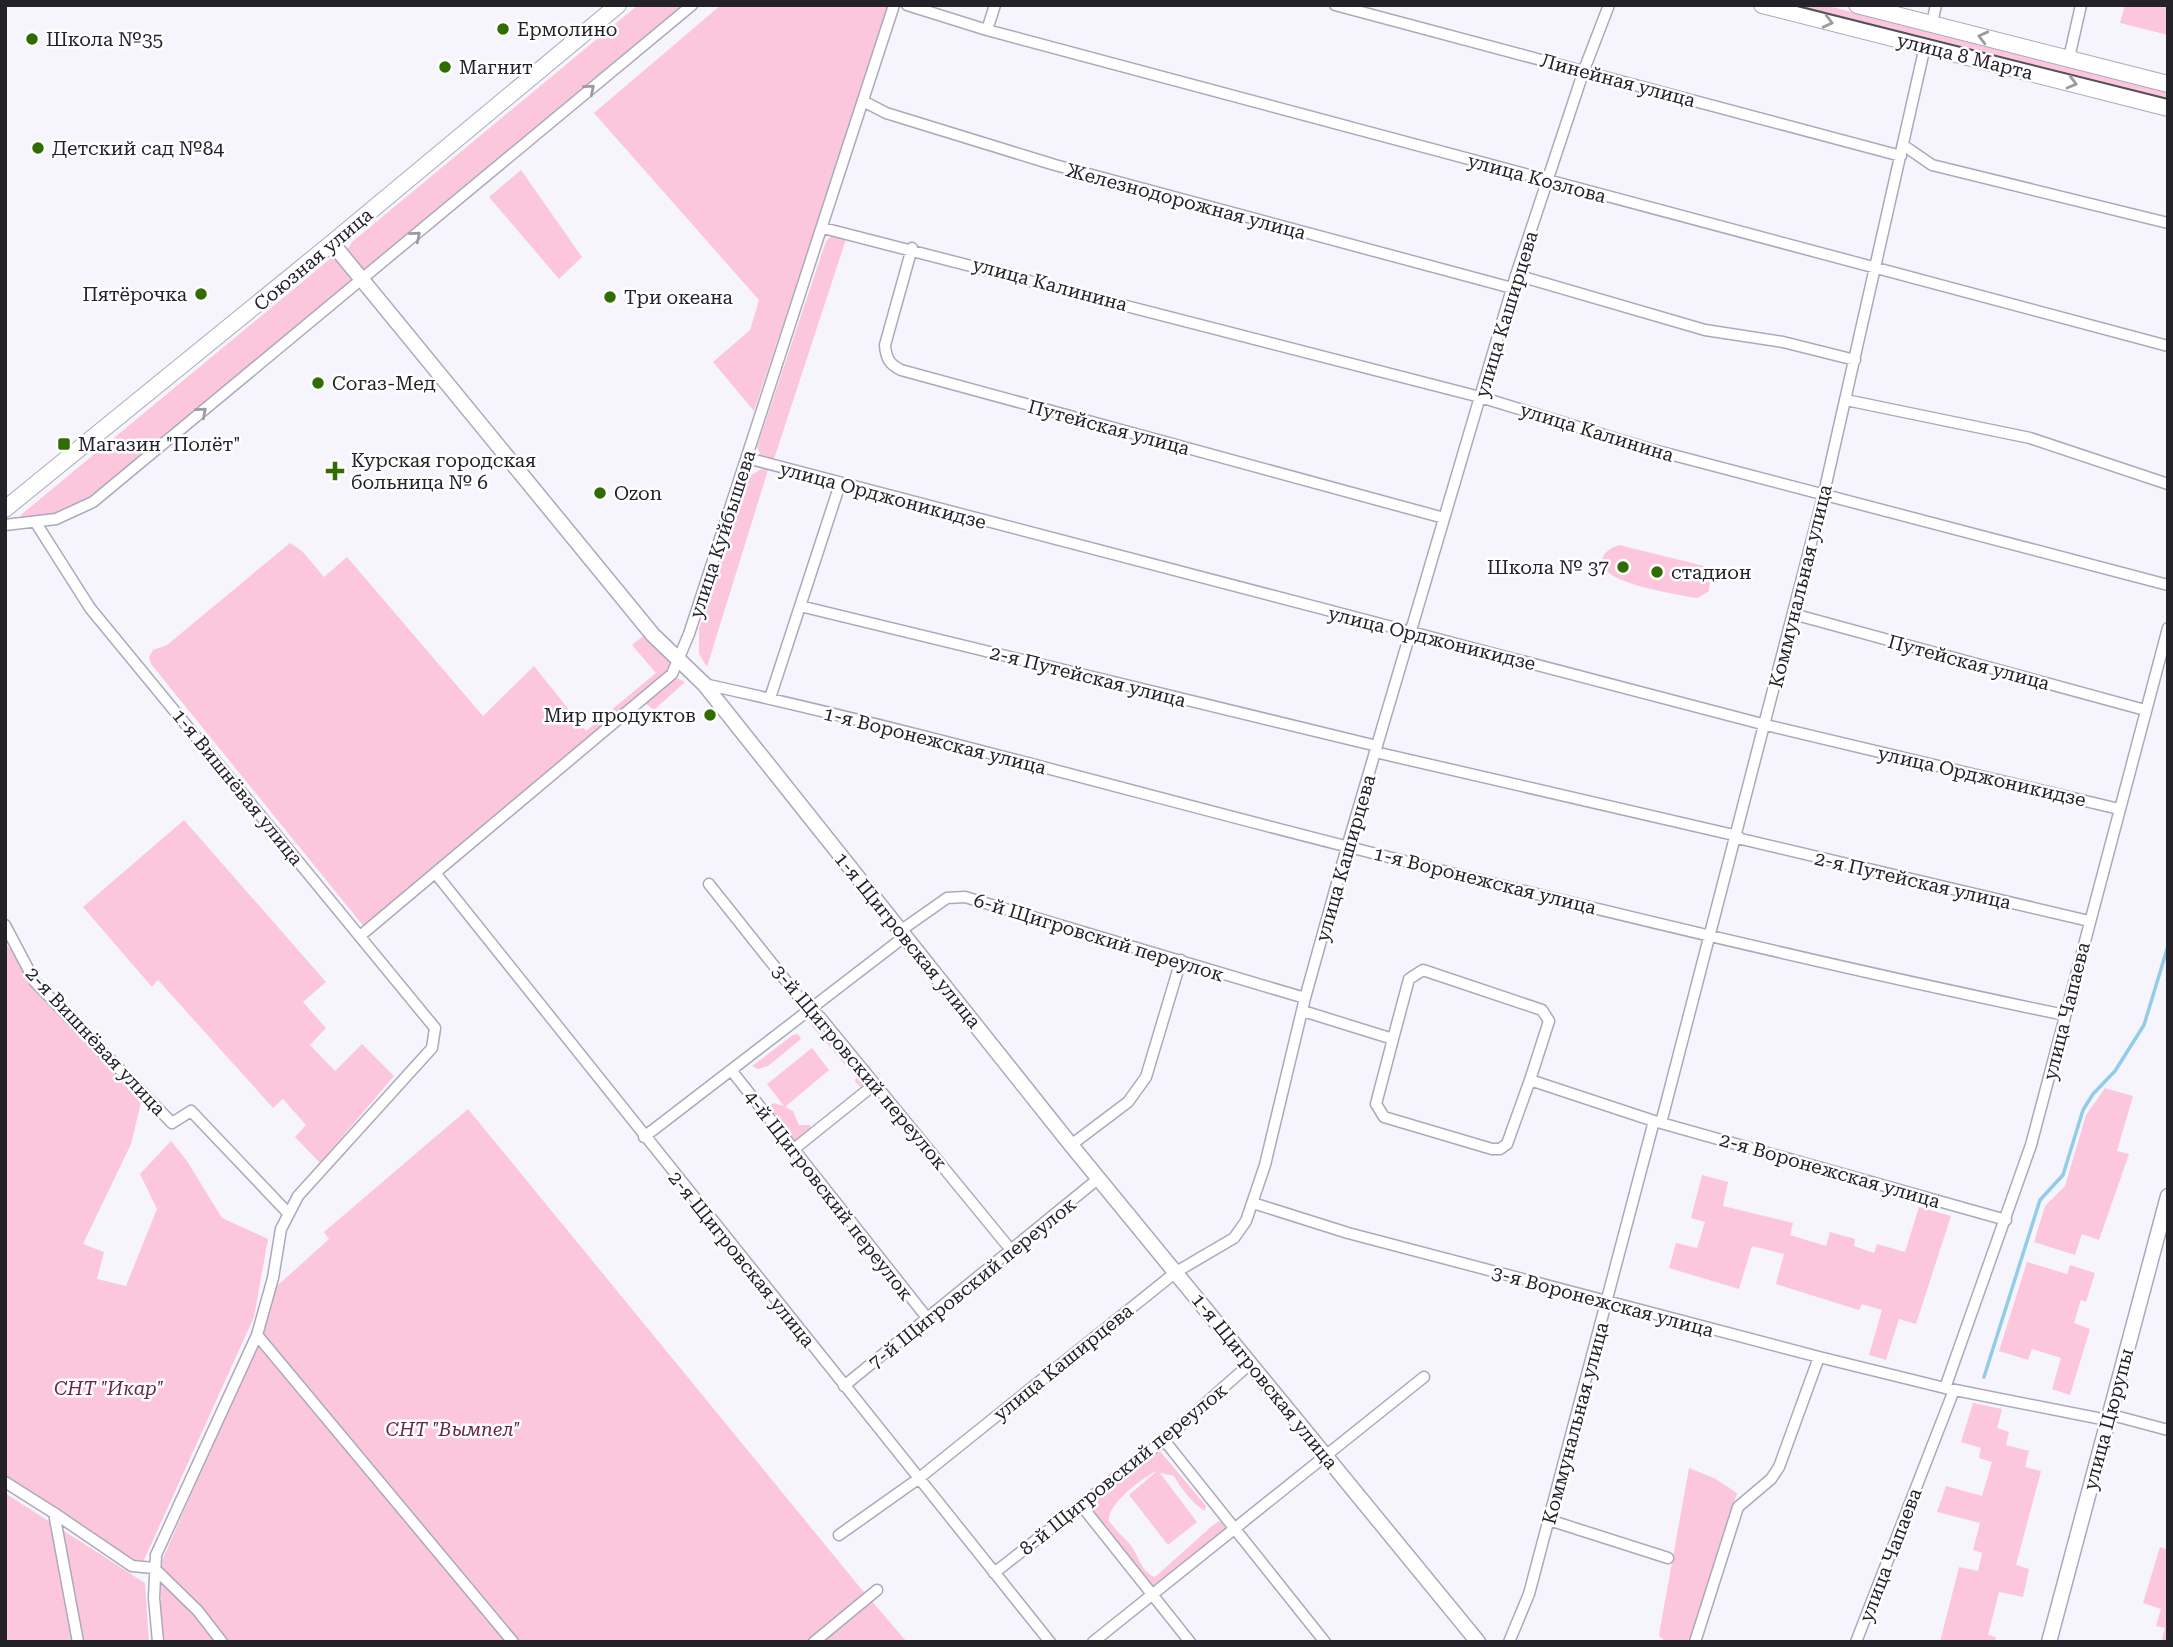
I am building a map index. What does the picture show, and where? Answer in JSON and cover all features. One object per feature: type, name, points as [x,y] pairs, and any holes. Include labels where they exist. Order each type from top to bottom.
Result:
[{"type":"main road","name":"Союзная улица","points":[[5,509],[332,243],[618,5]]},
{"type":"main road","name":"улица 8 Марта","points":[[1762,5],[2168,108]]},
{"type":"main road","name":"улица 8 Марта","points":[[1857,5],[2168,84]]},
{"type":"street","points":[[5,525],[56,519],[93,502],[692,5]]},
{"type":"street","name":"улица Козлова","points":[[894,6],[905,5],[988,30],[2168,346]]},
{"type":"street","points":[[988,30],[995,5]]},
{"type":"street","name":"Линейная улица","points":[[1335,5],[1902,151],[1933,165],[2168,223]]},
{"type":"street","name":"улица Каширцева","points":[[839,1535],[918,1479],[1176,1272],[1234,1238],[1253,1203],[1305,998],[1512,288],[1584,70],[1609,5]]},
{"type":"street","points":[[1932,23],[1936,5]]},
{"type":"street","points":[[2069,58],[2081,5]]},
{"type":"street","name":"улица Куйбышева","points":[[360,936],[667,680],[680,659],[894,6]]},
{"type":"street","name":"Коммунальная улица","points":[[1508,1642],[1529,1594],[1607,1303],[1738,837],[1878,267],[1925,46]]},
{"type":"street","name":"Железнодорожная улица","points":[[863,101],[886,113],[1055,165],[1512,288]]},
{"type":"street","name":"улица Калинина","points":[[823,228],[912,248],[1480,397],[1650,449],[2168,585]]},
{"type":"street","name":"1-я Щигровская улица","points":[[332,243],[653,635],[704,684],[1072,1145],[1478,1642]]},
{"type":"street","name":"Путейская улица","points":[[912,248],[885,345],[886,356],[895,367],[1444,518]]},
{"type":"street","points":[[1516,275],[1705,330],[1783,342],[1855,360]]},
{"type":"street","points":[[1846,400],[2029,438],[2168,484]]},
{"type":"street","name":"улица Орджоникидзе","points":[[747,458],[1766,725],[2119,809]]},
{"type":"street","points":[[770,698],[840,484]]},
{"type":"street","name":"1-я Вишнёвая улица","points":[[36,523],[90,608],[435,1028],[432,1048],[299,1196],[288,1213]]},
{"type":"street","name":"2-я Путейская улица","points":[[800,606],[1376,749],[2089,921]]},
{"type":"street","name":"Путейская улица","points":[[1793,614],[2145,710]]},
{"type":"street","name":"улица Чапаева","points":[[1856,1642],[1950,1389],[2031,1145],[2168,628]]},
{"type":"street","name":"1-я Воронежская улица","points":[[704,684],[770,698],[1348,847],[1875,975],[2065,1015]]},
{"type":"street","name":"2-я Щигровская улица","points":[[436,874],[1050,1642]]},
{"type":"street","name":"3-й Щигровский переулок","points":[[709,884],[1011,1250]]},
{"type":"street","name":"6-й Щигровский переулок","points":[[644,1137],[812,1009],[947,898],[965,897],[1305,998]]},
{"type":"street","name":"2-я Вишнёвая улица","points":[[5,925],[36,982],[172,1122],[191,1111],[288,1213]]},
{"type":"street","points":[[1072,1145],[1139,1091],[1146,1077],[1181,960]]},
{"type":"street","points":[[1423,970],[1542,1010],[1549,1021],[1507,1144],[1500,1149],[1384,1117],[1376,1104],[1392,1039],[1409,979],[1423,970]]},
{"type":"street","points":[[1303,1011],[1392,1039]]},
{"type":"street","name":"4-й Щигровский переулок","points":[[731,1070],[928,1319]]},
{"type":"street","name":"2-я Воронежская улица","points":[[1530,1080],[1658,1122],[2006,1220]]},
{"type":"street","points":[[793,1149],[876,1084]]},
{"type":"street","name":"7-й Щигровский переулок","points":[[844,1386],[1099,1178]]},
{"type":"street","name":"улица Цюрупы","points":[[2049,1642],[2168,1196]]},
{"type":"street","name":"3-я Воронежская улица","points":[[1253,1203],[1607,1303],[1819,1357],[1950,1389],[2168,1430]]},
{"type":"street","points":[[158,1642],[154,1568],[156,1555],[257,1335],[274,1278],[281,1229],[288,1213]]},
{"type":"street","points":[[257,1335],[513,1642]]},
{"type":"street","points":[[1695,1642],[1738,1507],[1762,1488],[1779,1467],[1819,1357]]},
{"type":"street","name":"8-й Щигровский переулок","points":[[994,1573],[1164,1440],[1251,1363]]},
{"type":"street","points":[[1093,1642],[1324,1454],[1424,1377]]},
{"type":"street","points":[[1164,1440],[1325,1642]]},
{"type":"street","points":[[5,1482],[132,1566],[154,1568],[198,1611],[222,1642]]},
{"type":"street","points":[[1081,1504],[1190,1642]]},
{"type":"street","points":[[54,1513],[78,1642]]},
{"type":"street","points":[[1549,1520],[1668,1558]]},
{"type":"street","points":[[814,1642],[877,1590]]},
{"type":"green space","points":[[638,5],[682,5],[364,269],[346,252],[352,242]]},
{"type":"green space","name":"Три океана","points":[[721,5],[890,5],[754,411],[713,362],[750,330],[759,300],[594,113]]},
{"type":"green space","points":[[1787,5],[1824,5],[2168,92],[2168,101]]},
{"type":"green space","points":[[2125,5],[2168,5],[2168,35],[2120,23]]},
{"type":"green space","points":[[521,170],[582,257],[559,279],[489,197]]},
{"type":"green space","points":[[834,234],[847,236],[773,462],[761,456],[757,447],[826,241]]},
{"type":"green space","points":[[330,259],[336,259],[352,281],[85,503],[69,510],[19,520],[22,514]]},
{"type":"green space","points":[[761,469],[768,470],[707,667],[699,654],[699,629],[747,478]]},
{"type":"green space","points":[[290,543],[302,551],[324,577],[347,557],[483,716],[534,666],[586,731],[656,673],[632,645],[643,636],[669,659],[670,669],[365,928],[151,664],[149,657],[153,650],[167,645]]},
{"type":"green space","name":"стадион","points":[[1619,545],[1704,566],[1710,577],[1709,591],[1698,598],[1690,597],[1637,586],[1611,575],[1604,567],[1602,559],[1609,550]]},
{"type":"green space","points":[[677,678],[685,682],[654,710],[645,703]]},
{"type":"green space","points":[[184,820],[326,982],[303,1002],[326,1028],[310,1045],[335,1071],[362,1044],[394,1076],[320,1163],[295,1137],[306,1125],[283,1099],[273,1108],[158,980],[152,987],[83,907]]},
{"type":"green space","name":"СНТ \"Икар\"","points":[[5,943],[142,1098],[131,1144],[83,1244],[104,1252],[97,1279],[126,1286],[157,1209],[140,1174],[171,1141],[187,1161],[222,1218],[268,1239],[254,1317],[144,1560],[137,1564],[5,1479]]},
{"type":"green space","points":[[814,1022],[868,1083],[868,1087],[863,1089],[855,1082],[856,1077],[811,1025]]},
{"type":"green space","points":[[798,1034],[801,1039],[768,1066],[758,1069],[752,1066],[793,1035]]},
{"type":"green space","points":[[812,1048],[829,1070],[785,1107],[793,1111],[799,1125],[810,1125],[812,1132],[797,1144],[791,1142],[766,1110],[773,1103],[784,1106],[767,1084]]},
{"type":"green space","points":[[2105,1088],[2133,1096],[2117,1151],[2129,1154],[2099,1240],[2082,1234],[2075,1255],[2034,1242],[2045,1206],[2065,1186],[2086,1115]]},
{"type":"green space","name":"СНТ \"Вымпел\"","points":[[468,1109],[907,1642],[162,1642],[160,1565],[259,1340],[277,1286],[329,1239],[324,1232]]},
{"type":"green space","points":[[1702,1175],[1728,1182],[1723,1206],[1793,1223],[1790,1235],[1826,1246],[1830,1232],[1855,1239],[1854,1246],[1874,1253],[1877,1244],[1905,1252],[1919,1207],[1951,1216],[1916,1324],[1899,1319],[1886,1360],[1869,1355],[1882,1310],[1862,1304],[1859,1310],[1776,1284],[1784,1254],[1752,1246],[1739,1289],[1669,1268],[1676,1243],[1697,1248],[1705,1222],[1691,1218]]},
{"type":"green space","points":[[2027,1262],[2067,1274],[2070,1265],[2095,1273],[2086,1302],[2081,1300],[2074,1323],[2090,1329],[2070,1395],[2052,1389],[2061,1358],[2032,1349],[2028,1360],[1999,1351]]},
{"type":"green space","points":[[1973,1403],[2002,1409],[1997,1428],[2009,1432],[2006,1445],[2029,1451],[2025,1467],[2041,1471],[2016,1565],[2029,1569],[2023,1597],[1999,1592],[1988,1635],[1996,1637],[1995,1642],[1940,1642],[1959,1567],[1978,1571],[1982,1553],[1973,1550],[1980,1523],[1937,1512],[1946,1486],[1982,1496],[1992,1462],[1979,1458],[1981,1448],[1961,1442]]},
{"type":"green space","points":[[1160,1451],[1206,1506],[1205,1511],[1196,1504],[1174,1476],[1160,1473],[1197,1522],[1168,1545],[1129,1495],[1157,1471],[1135,1485],[1120,1499],[1110,1514],[1109,1521],[1131,1546],[1146,1571],[1155,1577],[1213,1525],[1220,1521],[1226,1528],[1155,1587],[1148,1586],[1092,1512],[1092,1507],[1098,1499]]},
{"type":"green space","points":[[1689,1468],[1716,1479],[1737,1493],[1689,1642],[1666,1642],[1659,1636]]},
{"type":"green space","points":[[5,1493],[145,1583],[149,1642],[5,1642]]},
{"type":"green space","points":[[2160,1547],[2168,1550],[2168,1642],[2161,1642],[2165,1628],[2156,1626],[2161,1609],[2143,1603]]},
{"type":"waterway","points":[[1984,1377],[2040,1200],[2063,1175],[2083,1110],[2093,1094],[2115,1071],[2144,1025],[2168,946]]},
{"type":"tram line","points":[[1793,5],[2168,99]]},
{"type":"place","name":"Ермолино","points":[[503,29]]},
{"type":"place","name":"Школа №35","points":[[32,39]]},
{"type":"place","name":"Магнит","points":[[445,67]]},
{"type":"place","name":"Детский сад №84","points":[[38,148]]},
{"type":"place","name":"Пятёрочка","points":[[201,294]]},
{"type":"place","name":"Три океана","points":[[610,297]]},
{"type":"place","name":"Согаз-Мед","points":[[318,383]]},
{"type":"place","name":"Магазин \"Полёт\"","points":[[64,444]]},
{"type":"place","name":"Курская городская больница № 6","points":[[335,471]]},
{"type":"place","name":"Ozon","points":[[600,493]]},
{"type":"place","name":"Школа № 37","points":[[1623,567]]},
{"type":"place","name":"стадион","points":[[1657,572]]},
{"type":"place","name":"Мир продуктов","points":[[710,715]]}]
